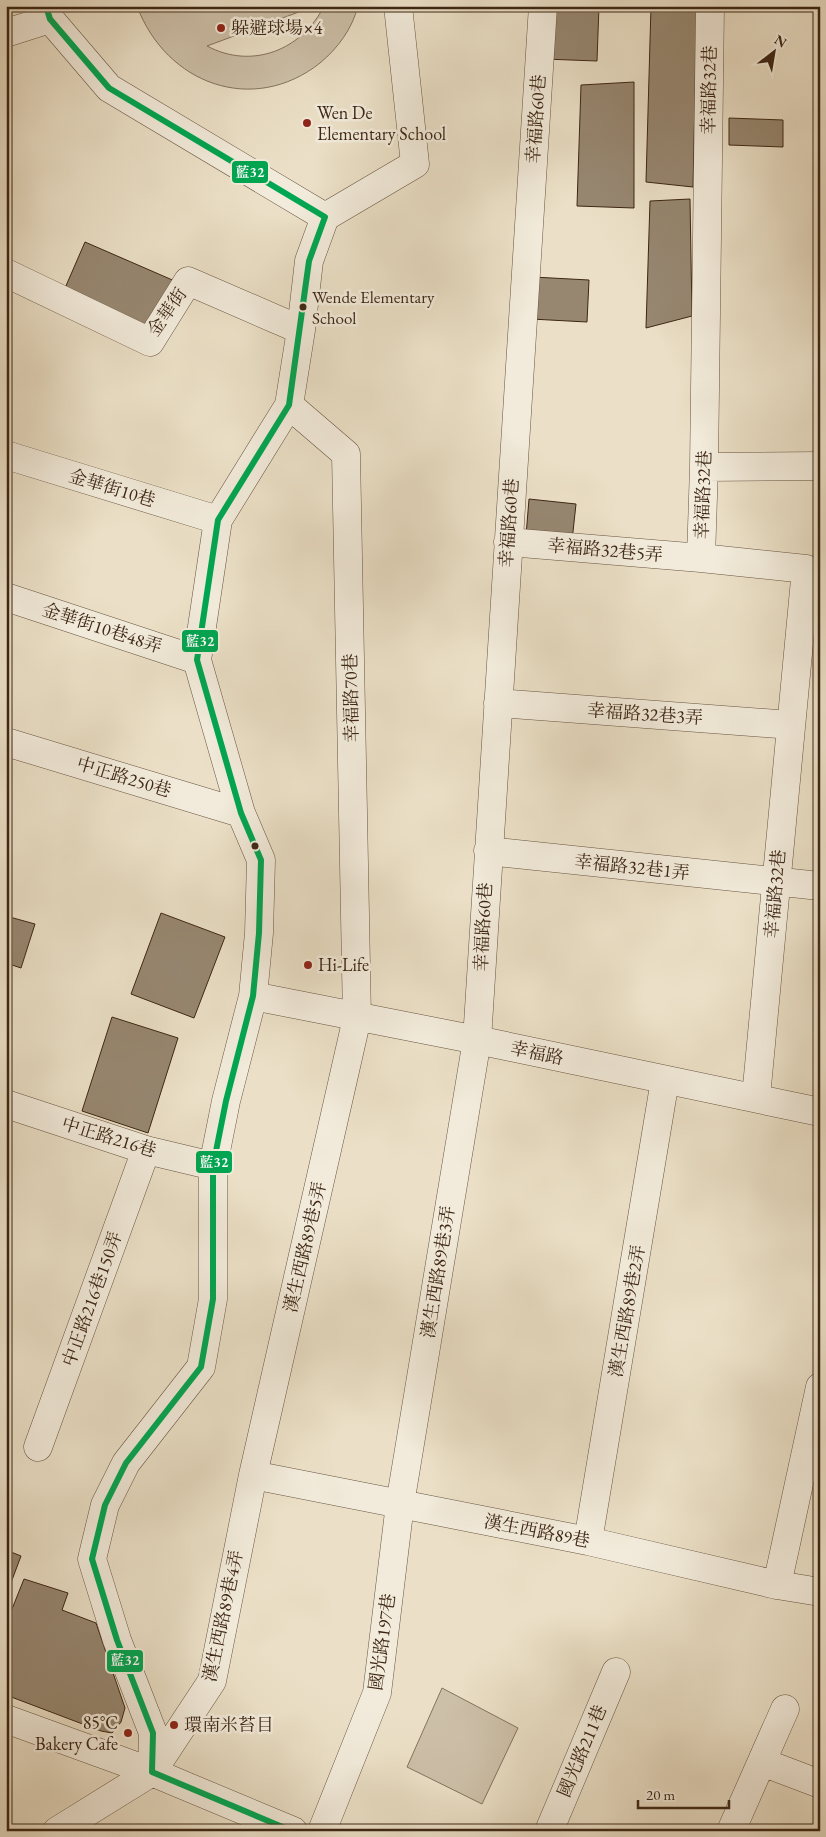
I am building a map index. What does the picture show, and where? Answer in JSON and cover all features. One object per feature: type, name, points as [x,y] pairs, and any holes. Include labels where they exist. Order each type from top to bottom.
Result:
[{"type":"street","points":[[152,1772],[152,1733],[117,1640],[92,1559],[105,1506],[126,1462],[201,1367],[213,1300],[213,1166],[226,1101],[253,996],[259,933],[261,860],[242,813],[197,660],[218,520],[288,405],[301,330],[309,260],[324,217],[415,164],[398,6]]},
{"type":"street","name":"幸福路60巷","points":[[477,1040],[542,6]]},
{"type":"street","name":"幸福路32巷","points":[[710,6],[704,467],[701,558],[806,569],[756,1097]]},
{"type":"street","points":[[6,33],[48,13],[109,88],[324,217]]},
{"type":"street","name":"金華街","points":[[6,273],[150,342],[188,281],[301,330]]},
{"type":"street","name":"幸福路70巷","points":[[288,405],[346,454],[357,1018]]},
{"type":"street","name":"金華街10巷","points":[[6,455],[218,520]]},
{"type":"street","points":[[704,467],[820,466]]},
{"type":"street","name":"幸福路32巷5弄","points":[[508,542],[701,558]]},
{"type":"street","name":"金華街10巷48弄","points":[[6,597],[197,660]]},
{"type":"street","name":"幸福路32巷3弄","points":[[498,703],[792,725]]},
{"type":"street","name":"中正路250巷","points":[[6,742],[242,813]]},
{"type":"street","name":"幸福路32巷1弄","points":[[488,851],[820,886]]},
{"type":"street","name":"幸福路","points":[[253,996],[756,1097],[820,1112]]},
{"type":"street","name":"漢生西路89巷5弄","points":[[253,1475],[357,1018]]},
{"type":"street","name":"漢生西路89巷3弄","points":[[400,1504],[477,1040]]},
{"type":"street","name":"漢生西路89巷2弄","points":[[588,1541],[665,1080]]},
{"type":"street","name":"中正路216巷","points":[[6,1104],[146,1150],[213,1166]]},
{"type":"street","name":"中正路216巷150弄","points":[[38,1447],[146,1150]]},
{"type":"street","points":[[777,1585],[820,1387]]},
{"type":"street","name":"漢生西路89巷","points":[[253,1475],[588,1541],[777,1585],[820,1592]]},
{"type":"street","name":"漢生西路89巷4弄","points":[[152,1772],[212,1681],[253,1475]]},
{"type":"street","name":"國光路197巷","points":[[322,1831],[377,1693],[400,1504]]},
{"type":"street","name":"國光路211巷","points":[[549,1831],[616,1672]]},
{"type":"street","points":[[732,1831],[785,1709]]},
{"type":"street","points":[[6,1719],[152,1772],[281,1828]]},
{"type":"street","points":[[762,1762],[820,1784]]},
{"type":"street","points":[[57,1831],[152,1772]]},
{"type":"shaded area","points":[[137,6],[315,6],[207,46],[224,53],[241,56],[274,52],[289,44],[303,34],[315,21],[324,6],[358,6],[344,37],[320,63],[294,79],[267,87],[240,89],[214,84],[190,72],[168,55],[150,33]]},
{"type":"shaded area","points":[[442,1688],[518,1728],[482,1804],[407,1767]]},
{"type":"building","points":[[546,6],[599,6],[597,61],[544,59]]},
{"type":"building","points":[[651,6],[697,6],[693,187],[646,182]]},
{"type":"building","points":[[634,82],[634,208],[577,206],[581,85]]},
{"type":"building","points":[[729,118],[783,120],[783,147],[729,145]]},
{"type":"building","points":[[690,199],[692,316],[646,328],[650,201]]},
{"type":"building","points":[[85,242],[177,282],[155,335],[62,295]]},
{"type":"building","points":[[533,277],[589,280],[587,322],[531,319]]},
{"type":"building","points":[[529,499],[576,504],[572,541],[526,536]]},
{"type":"building","points":[[161,913],[225,937],[194,1018],[131,994]]},
{"type":"building","points":[[6,916],[35,924],[21,968],[6,963]]},
{"type":"building","points":[[112,1017],[178,1038],[148,1133],[82,1111]]},
{"type":"building","points":[[6,1550],[21,1556],[6,1596]]},
{"type":"building","points":[[24,1579],[68,1593],[62,1610],[96,1623],[125,1708],[121,1722],[112,1733],[101,1731],[6,1695],[6,1624]]},
{"type":"transit line","name":"藍32","points":[[46,6],[50,19],[109,88],[325,217],[309,261],[289,405],[218,520],[197,660],[241,813],[261,860],[259,933],[253,996],[226,1101],[213,1166],[213,1299],[201,1367],[126,1463],[105,1505],[92,1559],[117,1640],[153,1733],[152,1772],[292,1831]]},
{"type":"place","name":"躲避球場×4","points":[[221,28]]},
{"type":"place","name":"Wen De Elementary School","points":[[307,123]]},
{"type":"place","name":"Wende Elementary School","points":[[303,307]]},
{"type":"place","name":"Hi-Life","points":[[308,965]]},
{"type":"place","name":"環南米苔目","points":[[174,1725]]},
{"type":"place","name":"85°C Bakery Cafe","points":[[128,1733]]}]
